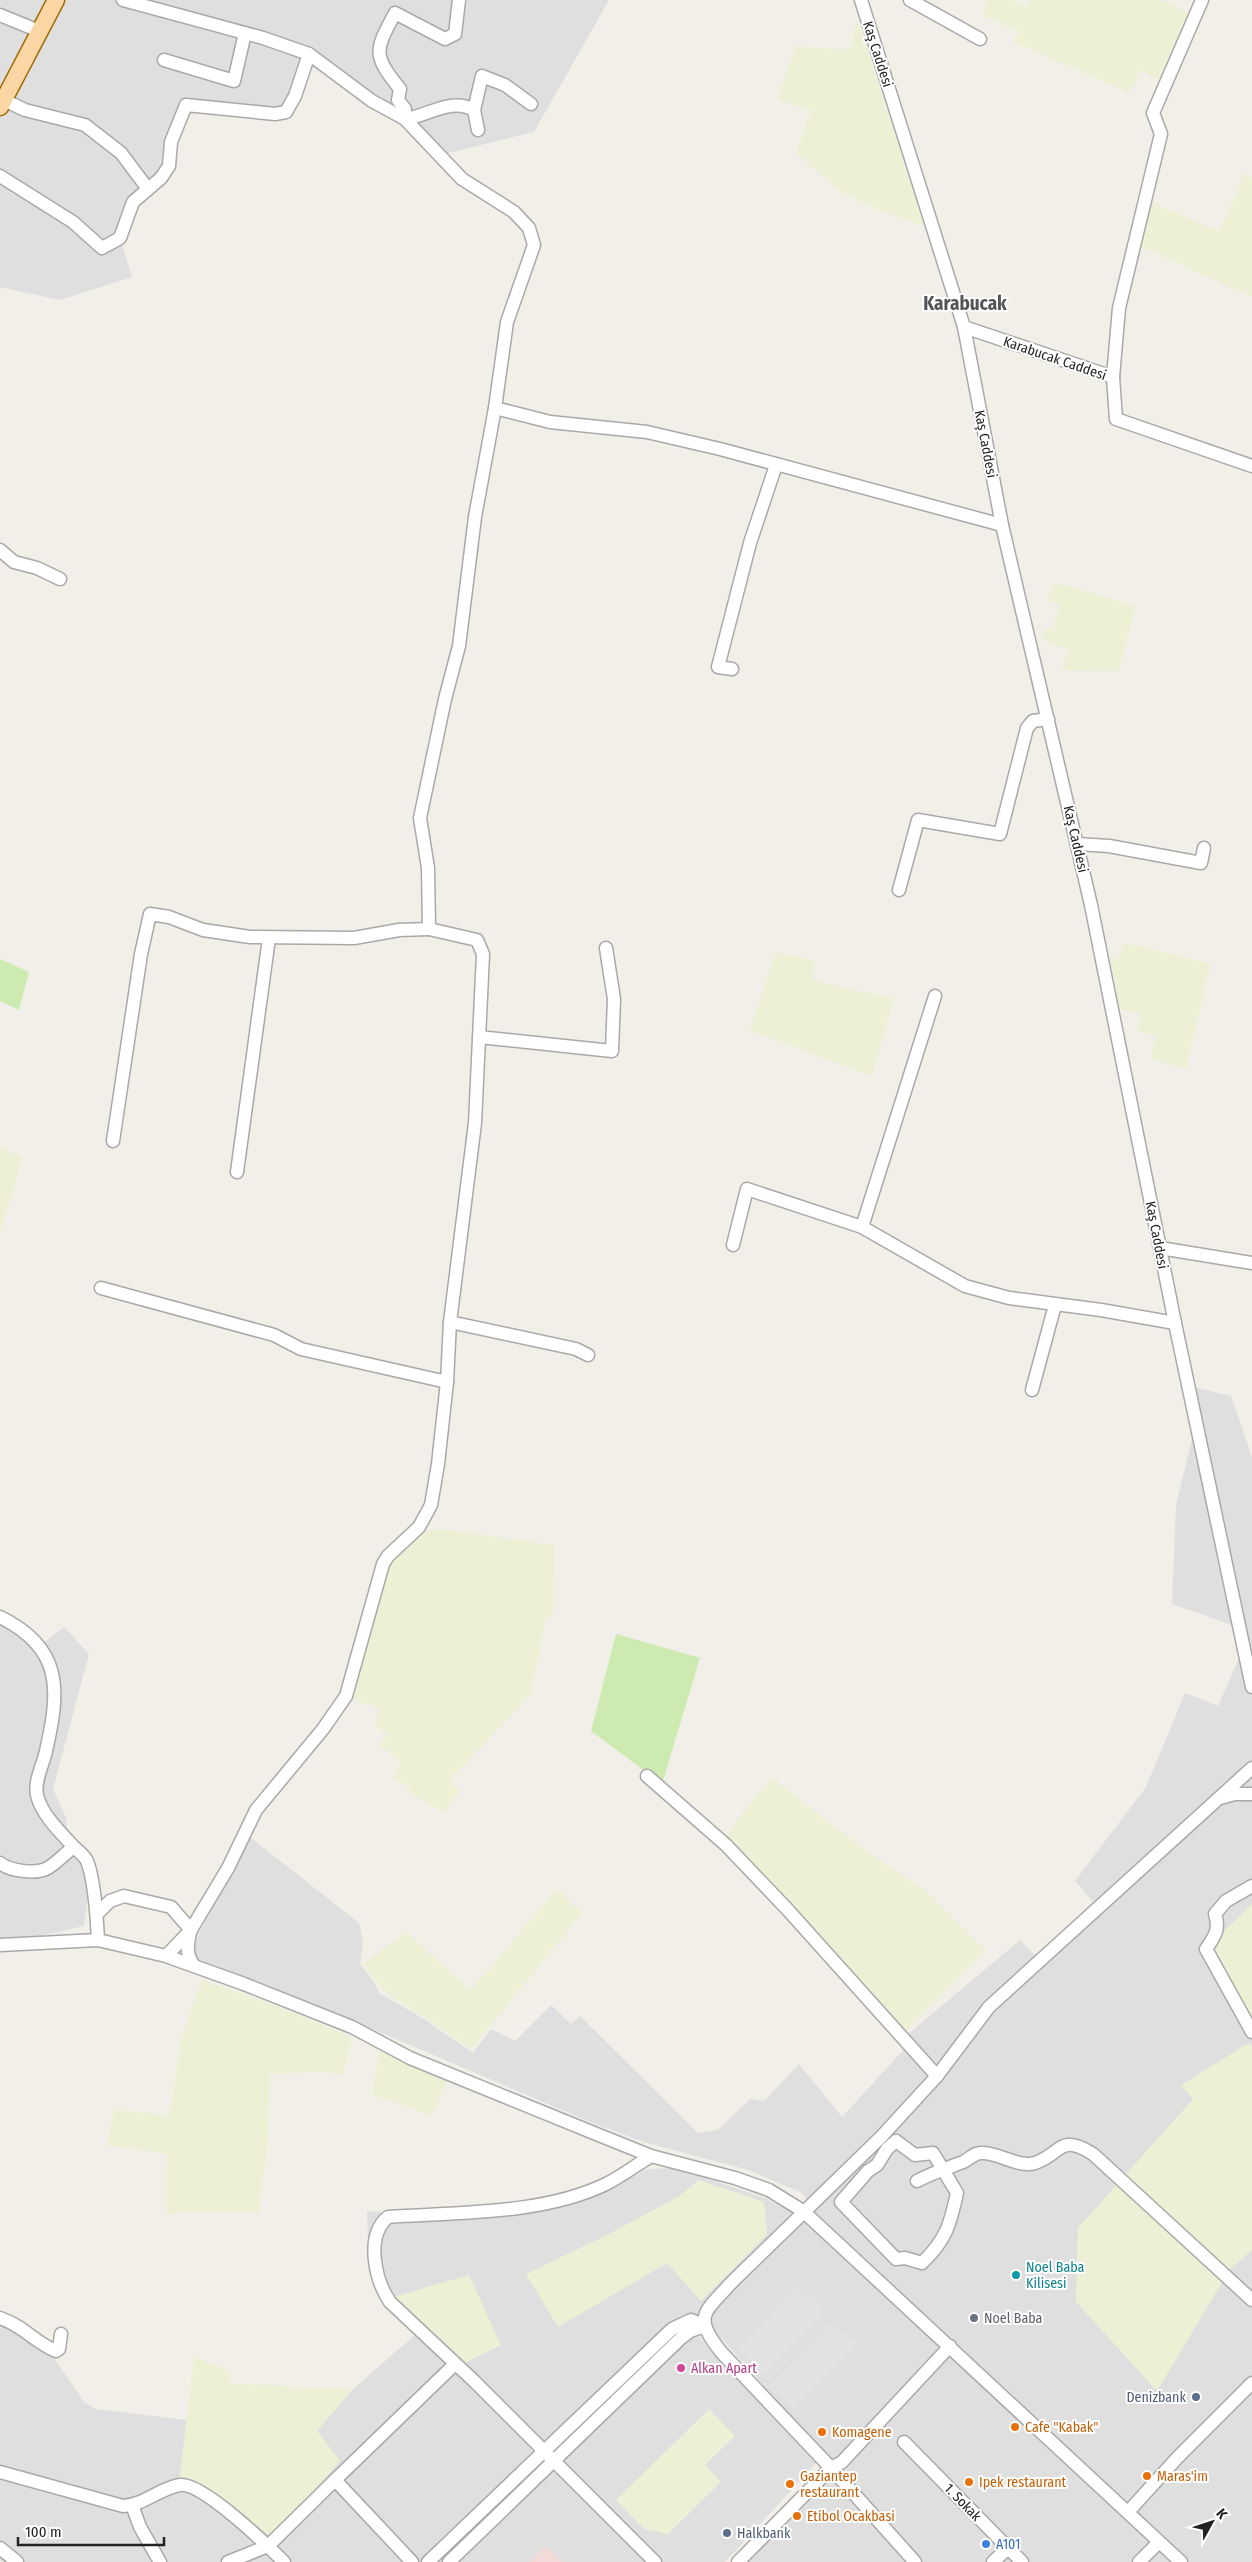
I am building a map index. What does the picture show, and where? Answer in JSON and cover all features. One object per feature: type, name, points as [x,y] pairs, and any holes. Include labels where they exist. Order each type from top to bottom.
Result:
[{"type":"main road","points":[[2,103],[56,0]]},
{"type":"street","points":[[123,0],[245,33],[309,54],[372,101],[405,119],[462,179],[514,212],[529,228],[534,245],[507,322],[495,408],[475,517],[459,646],[445,699],[420,818],[428,868],[429,929]]},
{"type":"street","points":[[405,119],[405,109],[398,100],[400,89],[386,72],[379,57],[379,44],[395,13],[445,39],[455,34],[459,0]]},
{"type":"street","name":"Kaş Caddesi","points":[[861,0],[964,327],[1002,525],[1077,844],[1252,1688]]},
{"type":"street","points":[[910,0],[980,39]]},
{"type":"street","points":[[1113,377],[1119,308],[1161,134],[1153,113],[1202,0]]},
{"type":"street","points":[[0,15],[39,31]]},
{"type":"street","points":[[164,60],[234,81],[245,33]]},
{"type":"street","points":[[0,176],[73,222],[102,248],[120,238],[133,202],[161,178],[169,166],[171,142],[186,105],[276,114],[286,112],[295,96],[309,54]]},
{"type":"street","points":[[478,130],[474,110],[482,76],[505,85],[531,104]]},
{"type":"street","points":[[2,103],[85,125],[121,153],[148,189]]},
{"type":"street","points":[[405,119],[417,117],[432,109],[464,105],[474,110]]},
{"type":"street","name":"Karabucak Caddesi","points":[[964,327],[1113,377],[1116,418],[1252,466]]},
{"type":"street","points":[[495,408],[550,422],[647,432],[1002,525]]},
{"type":"street","points":[[732,669],[718,667],[750,543],[776,465]]},
{"type":"street","points":[[0,550],[14,562],[37,568],[60,579]]},
{"type":"street","points":[[899,890],[918,820],[1000,834],[1026,728],[1033,721],[1048,718]]},
{"type":"street","points":[[1077,844],[1109,846],[1201,863],[1204,848]]},
{"type":"street","points":[[113,1141],[141,954],[150,914],[170,917],[203,930],[250,938],[354,938],[399,930],[429,929],[477,940],[483,954],[474,1132],[450,1322],[447,1382],[431,1505],[420,1527],[388,1556],[383,1564],[346,1696],[324,1729],[256,1810],[228,1868],[191,1930],[166,1956]]},
{"type":"street","points":[[237,1172],[269,938]]},
{"type":"street","points":[[479,1037],[612,1051],[614,999],[606,948]]},
{"type":"street","points":[[862,1227],[935,996]]},
{"type":"street","points":[[733,1245],[747,1189],[862,1227],[964,1286],[1009,1298],[1102,1310],[1175,1323]]},
{"type":"street","points":[[1160,1248],[1252,1263]]},
{"type":"street","points":[[101,1288],[274,1336],[302,1349],[447,1382]]},
{"type":"street","points":[[1032,1390],[1055,1305]]},
{"type":"street","points":[[450,1322],[576,1349],[588,1355]]},
{"type":"street","points":[[0,1617],[22,1628],[42,1649],[54,1674],[55,1690],[46,1753],[40,1766],[37,1792],[40,1806],[87,1860],[97,1914],[98,1940]]},
{"type":"street","points":[[915,2562],[831,2468],[722,2353],[706,2333],[704,2317],[710,2306],[803,2211],[881,2137],[936,2076],[989,2008],[1252,1768]]},
{"type":"street","points":[[647,1776],[726,1845],[787,1909],[936,2076]]},
{"type":"street","points":[[1216,1800],[1235,1794],[1252,1794]]},
{"type":"street","points":[[0,1863],[6,1868],[45,1869],[74,1847]]},
{"type":"street","points":[[1252,1886],[1226,1902],[1215,1914],[1218,1923],[1216,1935],[1206,1949],[1252,2032]]},
{"type":"street","points":[[97,1914],[110,1901],[124,1896],[171,1907],[191,1930]]},
{"type":"street","points":[[191,1930],[186,1948],[188,1957],[194,1966]]},
{"type":"street","points":[[0,1945],[98,1940],[166,1956],[352,2027],[410,2058],[652,2156],[770,2190],[803,2211],[1181,2562]]},
{"type":"street","points":[[896,2141],[915,2155],[933,2154],[943,2168],[957,2193],[950,2222],[939,2247],[922,2263],[905,2258],[896,2259],[841,2202],[868,2171],[877,2165],[880,2158],[896,2141]]},
{"type":"street","points":[[917,2181],[943,2168],[964,2162],[975,2154],[984,2152],[1025,2163],[1035,2163],[1066,2145],[1077,2144],[1093,2154],[1252,2300]]},
{"type":"street","points":[[652,2156],[606,2184],[574,2196],[499,2211],[388,2217],[380,2224],[374,2260],[383,2292],[390,2302],[655,2562]]},
{"type":"street","points":[[0,2318],[18,2324],[42,2345],[56,2351],[59,2349],[61,2334]]},
{"type":"street","points":[[428,2562],[672,2329],[691,2320],[705,2326]]},
{"type":"street","points":[[449,2562],[682,2338],[690,2331],[705,2326]]},
{"type":"street","points":[[738,2562],[831,2468],[842,2462],[950,2346]]},
{"type":"street","points":[[228,2562],[268,2546],[455,2364]]},
{"type":"street","points":[[1128,2512],[1178,2457],[1252,2384]]},
{"type":"street","name":"1. Sokak","points":[[904,2442],[1022,2562]]},
{"type":"street","points":[[0,2472],[113,2504],[132,2505],[174,2486],[193,2486],[268,2546],[284,2562]]},
{"type":"street","points":[[335,2480],[412,2562]]},
{"type":"street","points":[[132,2505],[140,2528],[160,2562]]},
{"type":"street","points":[[1139,2562],[1160,2542]]},
{"type":"street","points":[[0,2548],[17,2562]]},
{"type":"street","points":[[993,2562],[1008,2548]]},
{"type":"shaded area","points":[[0,0],[609,0],[534,132],[436,156],[407,126],[311,66],[292,118],[186,109],[174,140],[174,170],[136,203],[121,241],[132,277],[60,300],[0,287]]},
{"type":"shaded area","points":[[1194,1387],[1231,1396],[1252,1457],[1252,2562],[741,2562],[828,2457],[713,2329],[709,2317],[715,2307],[815,2206],[800,2192],[748,2170],[647,2143],[590,2122],[354,2021],[197,1959],[194,1943],[250,1837],[359,1923],[363,1942],[360,1964],[374,1982],[379,1993],[424,2019],[473,2053],[491,2029],[515,2041],[551,2005],[571,2024],[580,2016],[698,2133],[718,2130],[750,2099],[764,2101],[799,2064],[842,2117],[907,2046],[907,2035],[1020,1940],[1038,1958],[1094,1903],[1075,1881],[1146,1787],[1185,1693],[1218,1706],[1239,1658],[1232,1625],[1172,1604],[1176,1505],[1193,1435]]},
{"type":"shaded area","points":[[0,1610],[23,1622],[45,1642],[64,1627],[89,1654],[53,1789],[66,1818],[67,1828],[89,1854],[88,1895],[84,1926],[35,1937],[4,1939],[0,1938]]},
{"type":"shaded area","points":[[677,2168],[765,2198],[792,2212],[703,2303],[696,2318],[697,2334],[817,2462],[725,2562],[3,2562],[0,2560],[0,2325],[14,2330],[39,2351],[53,2357],[85,2403],[96,2409],[187,2420],[179,2484],[317,2431],[352,2390],[416,2334],[383,2304],[369,2271],[367,2211],[493,2218],[575,2204],[648,2169]]},
{"type":"shaded area","points":[[797,2285],[826,2312],[765,2375],[737,2348]]},
{"type":"shaded area","points":[[830,2321],[858,2344],[794,2411],[769,2385]]},
{"type":"shaded area","points":[[545,2546],[562,2562],[529,2562]]},
{"type":"green space","points":[[988,0],[1013,0],[1028,7],[1031,0],[1161,0],[1194,15],[1165,81],[1140,71],[1130,93],[1013,42],[1018,31],[982,15]]},
{"type":"green space","points":[[857,18],[925,227],[877,209],[840,191],[796,153],[810,111],[777,99],[796,46],[850,50]]},
{"type":"green space","points":[[1245,173],[1252,177],[1252,297],[1138,245],[1152,202],[1219,232]]},
{"type":"green space","points":[[1054,582],[1136,606],[1119,671],[1062,670],[1068,649],[1041,639],[1045,629],[1052,630],[1060,604],[1047,600]]},
{"type":"green space","points":[[1123,942],[1211,964],[1186,1069],[1151,1059],[1156,1035],[1136,1031],[1141,1014],[1120,1009],[1110,957],[1118,959]]},
{"type":"green space","points":[[776,952],[816,961],[812,980],[894,999],[872,1076],[750,1031]]},
{"type":"green space","points":[[0,959],[29,972],[19,1010],[0,1001]]},
{"type":"green space","points":[[0,1147],[23,1158],[0,1234]]},
{"type":"green space","points":[[423,1530],[449,1530],[555,1545],[553,1615],[546,1619],[531,1694],[451,1779],[460,1792],[444,1813],[408,1792],[410,1788],[392,1778],[401,1761],[380,1746],[387,1733],[374,1724],[381,1710],[367,1703],[365,1706],[352,1698],[387,1570],[399,1551]]},
{"type":"green space","points":[[616,1634],[700,1658],[662,1784],[591,1731]]},
{"type":"green space","points":[[771,1777],[865,1850],[927,1892],[986,1951],[903,2034],[724,1838]]},
{"type":"green space","points":[[557,1889],[582,1913],[472,2049],[383,1990],[363,1964],[406,1932],[471,1990]]},
{"type":"green space","points":[[1252,1904],[1252,2024],[1210,1952],[1211,1944]]},
{"type":"green space","points":[[202,1980],[280,2007],[353,2038],[343,2075],[326,2072],[271,2074],[267,2149],[259,2214],[211,2211],[166,2214],[167,2154],[107,2145],[114,2109],[169,2116],[181,2040]]},
{"type":"green space","points":[[1249,2043],[1252,2046],[1252,2250],[1230,2269],[1157,2391],[1076,2302],[1078,2228],[1193,2099],[1181,2085]]},
{"type":"green space","points":[[379,2050],[448,2078],[432,2116],[372,2094]]},
{"type":"green space","points":[[699,2180],[764,2202],[767,2234],[701,2301],[667,2263],[558,2327],[526,2274],[605,2236],[678,2197]]},
{"type":"green space","points":[[469,2275],[501,2345],[462,2364],[393,2297]]},
{"type":"green space","points":[[194,2357],[230,2371],[231,2383],[352,2390],[317,2431],[340,2461],[272,2538],[224,2502],[179,2484]]},
{"type":"green space","points":[[709,2409],[735,2436],[705,2465],[721,2482],[668,2534],[644,2529],[616,2500]]},
{"type":"place","name":"Noel Baba Kilisesi","points":[[1016,2275]]},
{"type":"place","name":"Noel Baba","points":[[974,2318]]},
{"type":"place","name":"Alkan Apart","points":[[681,2368]]},
{"type":"place","name":"Denizbank","points":[[1196,2397]]},
{"type":"place","name":"Cafe \"Kabak\"","points":[[1015,2427]]},
{"type":"place","name":"Komagene","points":[[822,2432]]},
{"type":"place","name":"Maras'im","points":[[1147,2476]]},
{"type":"place","name":"Ipek restaurant","points":[[969,2482]]},
{"type":"place","name":"Gaziantep restaurant","points":[[790,2484]]},
{"type":"place","name":"Etibol Ocakbasi","points":[[797,2516]]},
{"type":"place","name":"Halkbank","points":[[727,2533]]},
{"type":"place","name":"A101","points":[[986,2544]]},
{"type":"district","name":"Karabucak","points":[[965,303]]}]
